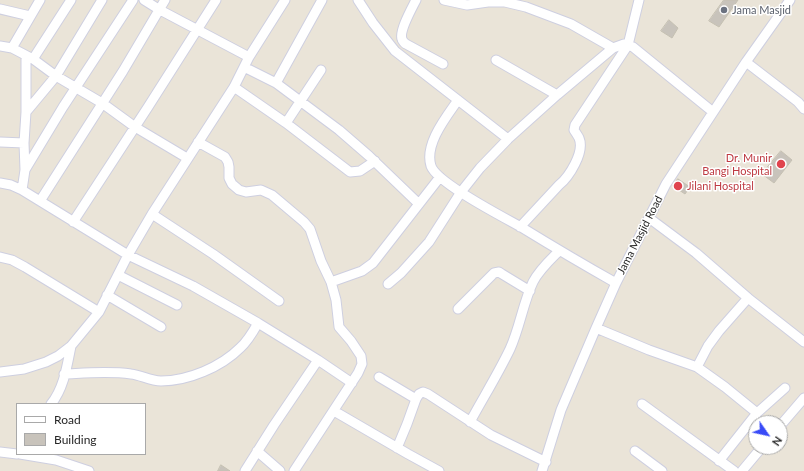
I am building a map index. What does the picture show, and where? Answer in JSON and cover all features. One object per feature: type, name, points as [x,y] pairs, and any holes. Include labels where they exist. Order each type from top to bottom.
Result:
[{"type":"street","points":[[12,48],[40,0]]},
{"type":"street","points":[[22,190],[25,170],[24,143],[30,57],[71,0]]},
{"type":"street","points":[[26,112],[56,76],[102,0]]},
{"type":"street","points":[[25,170],[133,0]]},
{"type":"street","points":[[144,0],[249,57]]},
{"type":"street","points":[[40,201],[166,0]]},
{"type":"street","points":[[73,222],[216,0]]},
{"type":"street","points":[[0,372],[24,369],[46,362],[58,356],[71,346],[99,312],[128,255],[152,214],[234,87],[249,57],[285,0]]},
{"type":"street","points":[[276,84],[322,0]]},
{"type":"street","points":[[358,0],[373,23],[395,51],[508,139]]},
{"type":"street","points":[[416,0],[404,24],[401,34],[402,39],[406,44],[442,64]]},
{"type":"street","points":[[444,0],[466,5],[505,1],[526,7],[571,24],[613,48]]},
{"type":"street","points":[[520,227],[558,186],[566,180],[572,171],[580,146],[579,138],[574,130],[575,125],[628,45],[639,0]]},
{"type":"street","name":"Jama Masjid Road","points":[[544,467],[561,410],[596,328],[616,283],[666,184],[746,62],[790,0]]},
{"type":"street","points":[[0,9],[30,16]]},
{"type":"street","points":[[388,284],[401,273],[429,242],[461,192],[480,168],[508,139],[613,48],[628,45],[633,47],[713,112]]},
{"type":"street","points":[[0,46],[12,48],[30,57],[56,76],[102,103],[135,127],[187,158]]},
{"type":"street","points":[[496,60],[557,95]]},
{"type":"street","points":[[746,62],[798,102],[804,109]]},
{"type":"street","points":[[244,67],[276,84],[339,130],[375,161],[419,204]]},
{"type":"street","points":[[286,123],[321,70]]},
{"type":"street","points":[[234,87],[286,123],[350,172],[360,171],[375,161]]},
{"type":"street","points":[[458,100],[441,123],[430,155],[431,166],[440,177],[461,192],[559,251],[616,283]]},
{"type":"street","points":[[0,142],[24,143]]},
{"type":"street","points":[[198,142],[225,157],[229,167],[228,178],[239,190],[246,192],[261,190],[272,195],[304,222],[310,229],[321,261],[331,282],[336,300],[339,327],[361,356],[362,364],[352,383],[294,471]]},
{"type":"street","points":[[331,282],[362,271],[373,263],[440,177]]},
{"type":"street","points":[[0,184],[11,185],[22,190],[128,255],[193,286],[318,360],[352,383]]},
{"type":"street","points":[[152,214],[279,300]]},
{"type":"street","points":[[649,218],[696,253],[748,298],[804,342]]},
{"type":"street","points":[[470,422],[510,349],[533,282],[540,271],[559,251]]},
{"type":"street","points":[[0,257],[12,260],[99,312]]},
{"type":"street","points":[[458,309],[494,273],[499,272],[530,291]]},
{"type":"street","points":[[118,275],[177,305]]},
{"type":"street","points":[[107,295],[161,327]]},
{"type":"street","points":[[697,367],[708,346],[719,331],[748,298]]},
{"type":"street","points":[[64,374],[113,372],[134,374],[159,381],[178,380],[223,362],[239,350],[258,324]]},
{"type":"street","points":[[596,328],[649,350],[697,367],[757,413]]},
{"type":"street","points":[[52,403],[56,398],[71,346]]},
{"type":"street","points":[[245,471],[318,360]]},
{"type":"street","points":[[379,377],[416,399]]},
{"type":"street","points":[[720,461],[757,413],[785,388]]},
{"type":"street","points":[[397,448],[416,399],[419,394],[423,392],[544,467]]},
{"type":"street","points":[[788,417],[804,398]]},
{"type":"street","points":[[642,404],[734,471]]},
{"type":"street","points":[[334,411],[397,448],[424,467],[439,471]]},
{"type":"street","points":[[257,451],[280,471]]},
{"type":"street","points":[[635,451],[662,471]]},
{"type":"street","points":[[0,452],[16,454]]},
{"type":"street","points":[[30,455],[54,457],[89,471]]},
{"type":"street","points":[[742,471],[755,455]]},
{"type":"building","name":"Jama Masjid","points":[[724,0],[738,0],[719,27],[709,21]]},
{"type":"building","points":[[669,20],[678,28],[672,38],[661,31]]},
{"type":"building","points":[[781,151],[792,160],[774,183],[762,174]]},
{"type":"building","points":[[678,179],[690,187],[685,194],[673,186]]},
{"type":"building","points":[[221,465],[230,471],[218,471]]},
{"type":"place","name":"Jama Masjid","points":[[724,10]]},
{"type":"place","name":"Dr. Munir Bangi Hospital","points":[[781,164]]},
{"type":"place","name":"Jilani Hospital","points":[[678,186]]}]
